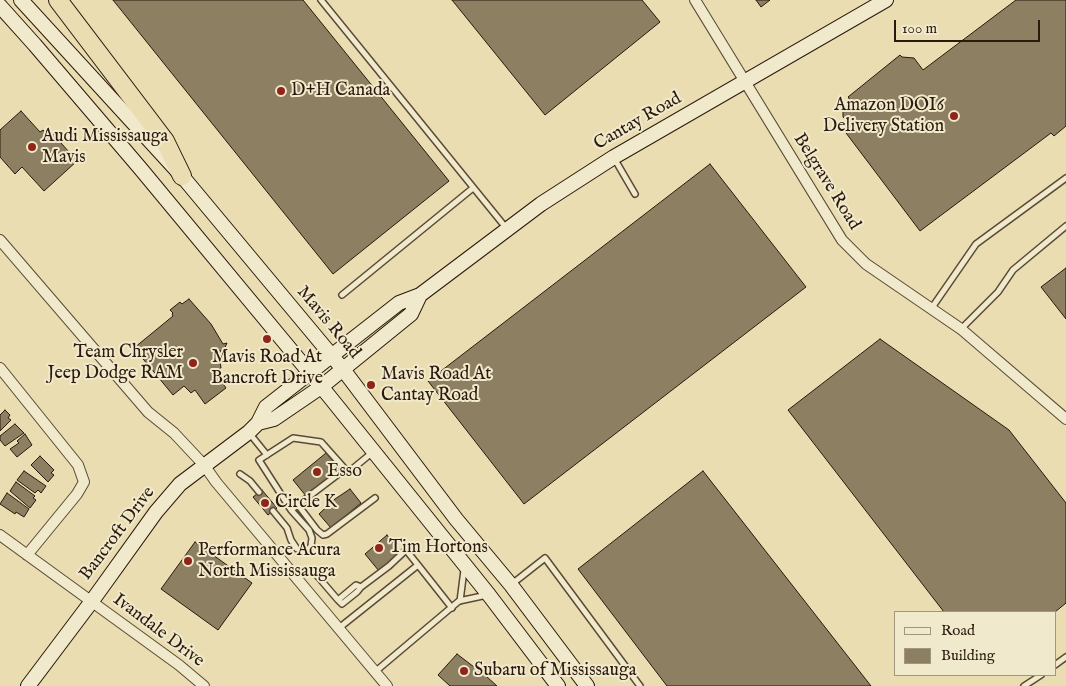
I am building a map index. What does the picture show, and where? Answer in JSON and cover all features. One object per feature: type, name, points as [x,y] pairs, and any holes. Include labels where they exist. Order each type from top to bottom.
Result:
[{"type":"highway","points":[[58,0],[165,141],[182,176]]},
{"type":"main road","name":"Mavis Road","points":[[21,0],[182,176],[342,368],[456,519],[511,585],[588,686]]},
{"type":"main road","name":"Cantay Road","points":[[310,373],[399,302],[420,295],[541,204],[614,157],[886,0]]},
{"type":"main road","points":[[0,6],[140,168],[310,373],[489,595],[558,686]]},
{"type":"main road","name":"Cantay Road","points":[[321,387],[342,368],[411,314],[420,295]]},
{"type":"main road","name":"Bancroft Drive","points":[[253,427],[266,407],[310,373]]},
{"type":"main road","name":"Bancroft Drive","points":[[28,686],[156,512],[180,484],[253,427],[274,419],[321,387]]},
{"type":"street","name":"Belgrave Road","points":[[695,0],[842,240],[866,264],[961,329],[1066,419]]},
{"type":"street","points":[[0,240],[148,412],[174,434],[204,466],[387,686]]},
{"type":"street","points":[[0,368],[78,464],[84,482],[77,494],[27,555]]},
{"type":"street","name":"Ivandale Drive","points":[[0,535],[179,665],[204,686]]},
{"type":"lane","points":[[321,0],[508,229]]},
{"type":"lane","points":[[614,157],[635,194]]},
{"type":"lane","points":[[930,309],[976,244],[1066,178]]},
{"type":"lane","points":[[342,295],[473,188]]},
{"type":"lane","points":[[961,329],[998,292],[1013,270],[1066,226]]},
{"type":"lane","points":[[253,427],[267,455]]},
{"type":"lane","points":[[273,511],[286,528],[297,549],[308,550],[311,546],[312,538],[309,530],[291,510],[259,460],[294,438],[321,442],[345,469],[351,470],[373,451]]},
{"type":"lane","points":[[291,510],[345,469]]},
{"type":"lane","points":[[240,474],[250,481],[259,492]]},
{"type":"lane","points":[[298,505],[323,535],[327,534],[375,498]]},
{"type":"lane","points":[[314,572],[338,600],[356,585],[361,587],[389,566],[406,550],[452,608]]},
{"type":"lane","points":[[511,585],[545,558],[640,686]]},
{"type":"lane","points":[[339,628],[418,565]]},
{"type":"lane","points":[[460,601],[465,565]]},
{"type":"lane","points":[[376,671],[460,601],[489,595]]},
{"type":"lane","points":[[1024,686],[1039,676]]},
{"type":"building","name":"D+H Canada","points":[[113,0],[303,0],[449,181],[333,274]]},
{"type":"building","points":[[452,0],[642,0],[660,22],[545,115]]},
{"type":"building","points":[[756,0],[770,0],[761,7]]},
{"type":"building","name":"Amazon DOI6 Delivery Station","points":[[1016,0],[1066,0],[1066,126],[1054,136],[1051,133],[920,231],[843,129],[846,120],[843,117],[843,110],[848,106],[848,97],[900,55],[902,57],[914,58],[923,70]]},
{"type":"building","name":"Audi Mississauga Mavis","points":[[21,111],[40,132],[43,130],[50,138],[53,134],[77,161],[44,191],[22,167],[15,174],[0,157],[0,130]]},
{"type":"building","points":[[710,164],[806,287],[524,504],[428,381]]},
{"type":"building","points":[[1066,268],[1066,319],[1041,287]]},
{"type":"building","points":[[189,299],[211,324],[223,344],[227,343],[222,354],[220,350],[219,353],[221,368],[214,371],[226,388],[205,404],[195,390],[191,393],[184,386],[173,395],[134,348],[173,316],[170,310],[180,302],[182,304]]},
{"type":"building","points":[[880,339],[1009,430],[1066,503],[1066,603],[1056,611],[943,611],[788,410]]},
{"type":"building","points":[[5,410],[10,415],[8,418],[11,420],[0,431],[0,415]]},
{"type":"building","points":[[15,424],[24,433],[5,446],[0,440],[0,436]]},
{"type":"building","points":[[25,434],[32,445],[17,457],[10,449],[19,443],[17,441]]},
{"type":"building","points":[[326,453],[339,468],[306,496],[293,480]]},
{"type":"building","points":[[40,456],[54,470],[51,473],[54,475],[48,482],[31,465]]},
{"type":"building","points":[[24,471],[46,486],[41,493],[38,490],[35,493],[17,480]]},
{"type":"building","points":[[703,471],[871,686],[667,686],[578,569]]},
{"type":"building","points":[[16,482],[35,496],[33,498],[36,500],[30,508],[10,491]]},
{"type":"building","name":"Circle K","points":[[350,489],[361,503],[331,528],[319,514],[335,499]]},
{"type":"building","name":"Circle K","points":[[262,490],[277,508],[268,515],[253,497]]},
{"type":"building","points":[[7,493],[29,509],[24,517],[16,512],[15,514],[0,504]]},
{"type":"building","points":[[387,535],[401,553],[379,571],[365,554]]},
{"type":"building","points":[[195,542],[252,583],[218,630],[161,589]]},
{"type":"building","name":"Subaru of Mississauga","points":[[457,654],[474,667],[476,665],[489,673],[486,676],[497,686],[450,686],[438,675]]},
{"type":"place","name":"D+H Canada","points":[[281,91]]},
{"type":"place","name":"Amazon DOI6 Delivery Station","points":[[954,116]]},
{"type":"place","name":"Audi Mississauga Mavis","points":[[32,147]]},
{"type":"place","name":"Mavis Road At Bancroft Drive","points":[[267,339]]},
{"type":"place","name":"Team Chrysler Jeep Dodge RAM","points":[[193,363]]},
{"type":"place","name":"Mavis Road At Cantay Road","points":[[371,385]]},
{"type":"place","name":"Esso","points":[[317,472]]},
{"type":"place","name":"Circle K","points":[[265,503]]},
{"type":"place","name":"Tim Hortons","points":[[379,548]]},
{"type":"place","name":"Performance Acura North Mississauga","points":[[188,561]]},
{"type":"place","name":"Subaru of Mississauga","points":[[464,671]]}]
